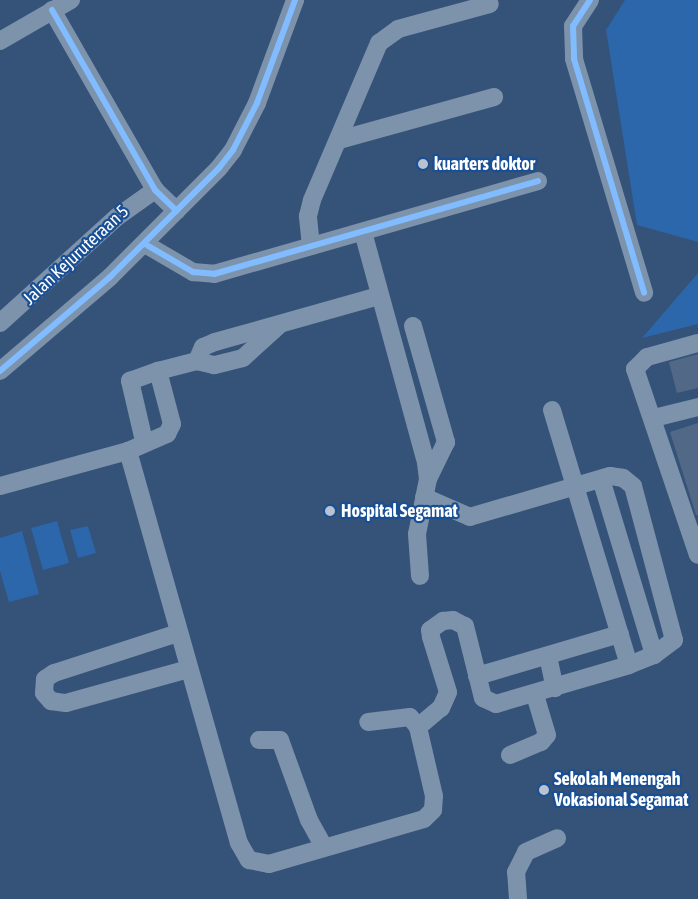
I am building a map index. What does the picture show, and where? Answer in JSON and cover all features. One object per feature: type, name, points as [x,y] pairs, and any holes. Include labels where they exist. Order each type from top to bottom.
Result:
[{"type":"street","points":[[0,41],[71,0]]},
{"type":"street","points":[[0,371],[145,244],[233,150],[257,103],[295,0]]},
{"type":"street","points":[[590,0],[573,26],[574,59],[644,293]]},
{"type":"street","points":[[311,246],[308,216],[375,51],[386,36],[490,4]]},
{"type":"street","points":[[52,10],[155,190],[177,211]]},
{"type":"street","points":[[339,140],[494,97]]},
{"type":"street","points":[[145,244],[193,272],[214,274],[538,181]]},
{"type":"street","name":"Jalan Kejuruteraan 5","points":[[0,323],[117,217],[155,190]]},
{"type":"street","points":[[362,232],[423,448],[428,479]]},
{"type":"street","points":[[144,441],[130,381],[197,360],[214,364],[243,358],[278,326],[379,296]]},
{"type":"street","points":[[413,326],[446,442],[428,479],[424,497],[416,549],[420,576]]},
{"type":"street","points":[[698,343],[647,357],[637,364],[636,374],[654,418],[698,555]]},
{"type":"street","points":[[0,486],[128,451],[144,441],[171,430],[158,371]]},
{"type":"street","points":[[654,418],[698,406]]},
{"type":"street","points":[[552,410],[629,665]]},
{"type":"street","points":[[128,451],[178,632],[244,853],[259,864],[269,864],[424,819],[433,810],[434,796],[418,727],[410,718],[368,722]]},
{"type":"street","points":[[418,727],[441,708],[448,692],[430,630],[443,621],[453,620],[465,626],[483,698],[496,704],[536,695],[629,665],[654,655],[674,640],[674,631],[633,486],[623,478],[610,476],[470,517],[424,497]]},
{"type":"street","points":[[601,479],[654,655]]},
{"type":"street","points":[[178,632],[54,673],[45,679],[44,693],[51,701],[66,703],[189,669]]},
{"type":"street","points":[[477,676],[620,634]]},
{"type":"street","points":[[548,656],[555,688]]},
{"type":"street","points":[[510,755],[541,742],[547,735],[536,695]]},
{"type":"street","points":[[259,740],[280,740],[309,820],[324,847]]},
{"type":"street","points":[[518,899],[515,881],[523,857],[537,844],[557,838]]},
{"type":"shaded area","points":[[625,0],[698,0],[698,242],[637,225],[606,30]]},
{"type":"shaded area","points":[[698,273],[698,324],[642,338]]},
{"type":"shaded area","points":[[57,521],[69,563],[43,570],[31,528]]},
{"type":"shaded area","points":[[88,526],[96,553],[78,558],[70,530]]},
{"type":"shaded area","points":[[22,531],[39,594],[9,602],[0,571],[0,538]]},
{"type":"building","points":[[698,354],[698,388],[677,393],[669,362]]},
{"type":"building","points":[[698,423],[698,515],[696,515],[670,432]]},
{"type":"cycle path","points":[[0,371],[110,277],[219,168],[233,150],[257,103],[295,0]]},
{"type":"cycle path","points":[[590,0],[573,26],[574,59],[644,293]]},
{"type":"cycle path","points":[[52,10],[155,190],[177,211]]},
{"type":"cycle path","points":[[145,244],[193,272],[214,274],[538,181]]},
{"type":"place","name":"kuarters doktor","points":[[423,164]]},
{"type":"place","name":"Hospital Segamat","points":[[330,511]]},
{"type":"place","name":"Sekolah Menengah Vokasional Segamat","points":[[544,790]]}]
